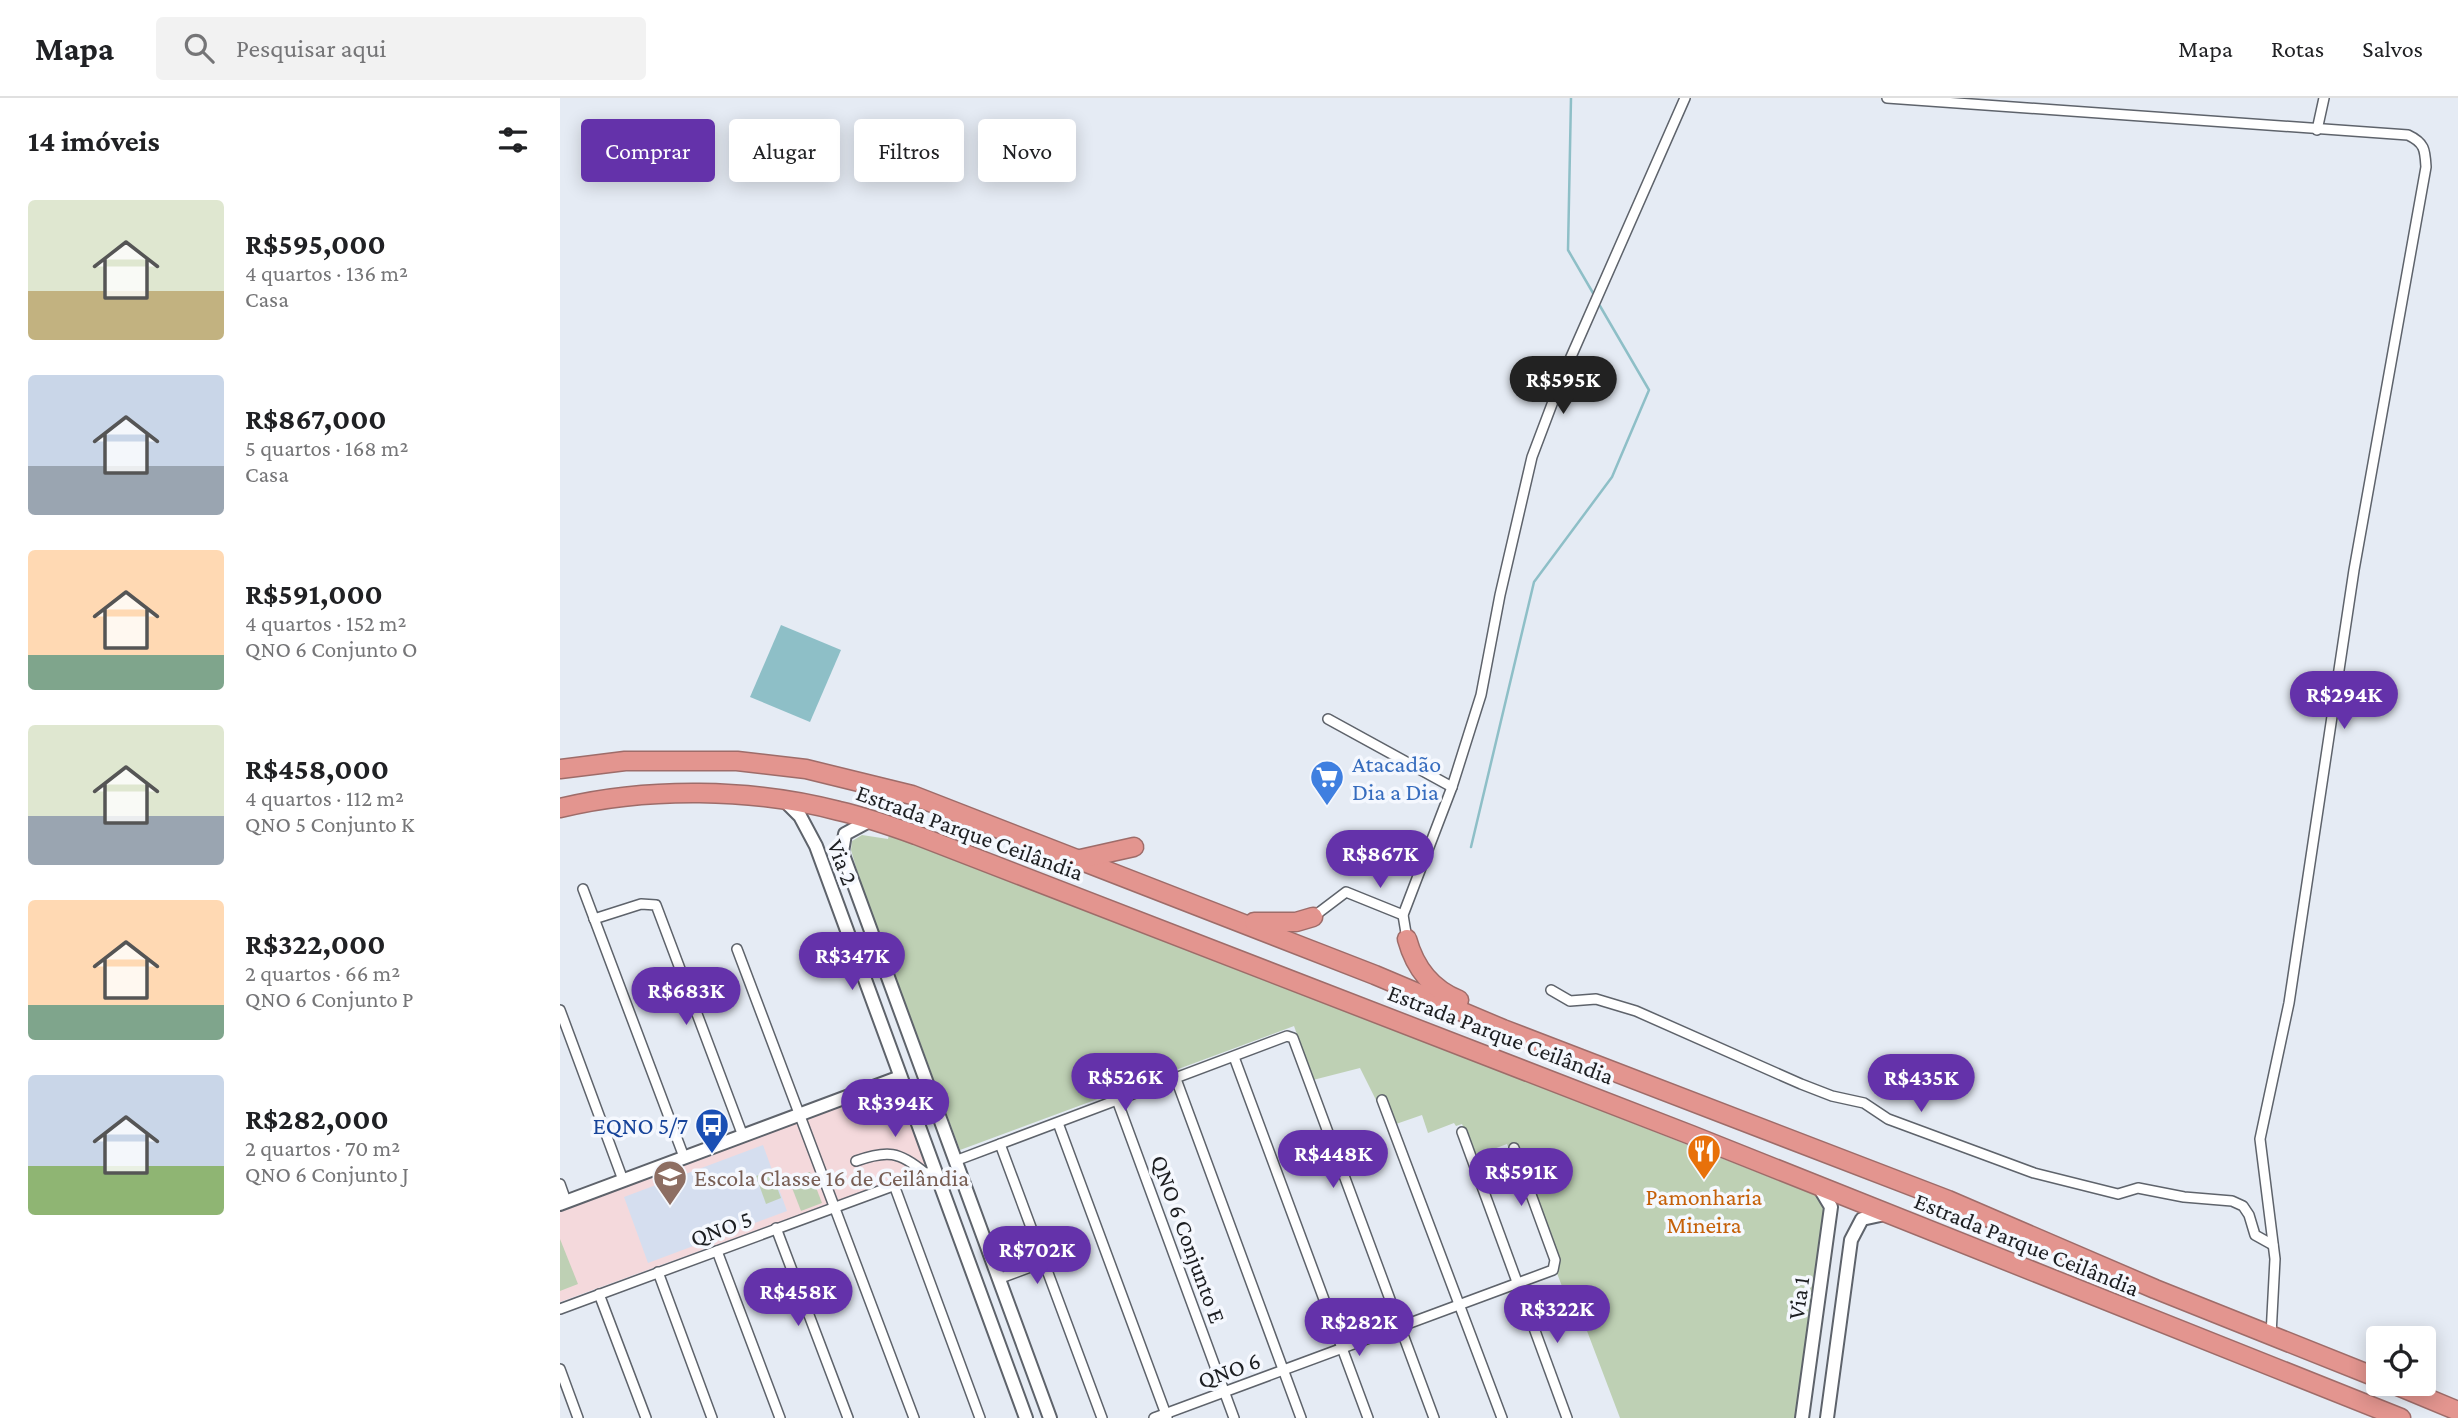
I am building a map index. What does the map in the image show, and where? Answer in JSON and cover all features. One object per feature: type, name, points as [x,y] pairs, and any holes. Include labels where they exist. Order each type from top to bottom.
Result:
[{"type":"highway","name":"Estrada Parque Ceilândia","points":[[560,769],[667,759],[737,761],[806,769],[912,795],[1503,1029],[1936,1195],[2155,1289],[2366,1373]]},
{"type":"highway","name":"Estrada Parque Ceilândia","points":[[560,808],[638,797],[683,794],[785,801],[837,810],[871,820],[1070,893],[1492,1057],[2401,1418]]},
{"type":"highway","points":[[1075,860],[1134,847]]},
{"type":"highway","points":[[1210,911],[1262,925],[1312,917]]},
{"type":"highway","points":[[1408,939],[1413,959],[1421,973],[1435,986],[1453,998],[1529,1030],[1555,1049]]},
{"type":"highway","points":[[1492,1057],[1490,1040],[1503,1029]]},
{"type":"highway","points":[[2254,1358],[2270,1353],[2271,1335]]},
{"type":"highway","points":[[2421,1396],[2458,1411]]},
{"type":"main road","name":"Via 2","points":[[785,801],[800,816],[816,846],[888,1041],[930,1172],[989,1317],[1026,1418]]},
{"type":"main road","name":"Via 2","points":[[871,820],[845,834],[842,852],[906,1033],[1050,1418]]},
{"type":"main road","points":[[888,1041],[896,1031],[906,1033]]},
{"type":"main road","points":[[563,1203],[900,1077]]},
{"type":"main road","name":"Via 1","points":[[1802,1418],[1831,1207],[1818,1187]]},
{"type":"main road","name":"Via 1","points":[[1826,1418],[1851,1240],[1863,1219],[1885,1214]]},
{"type":"main road","points":[[981,1298],[998,1298],[1000,1285]]},
{"type":"main road","points":[[989,1317],[997,1311],[1009,1310]]},
{"type":"street","points":[[1408,939],[1404,915],[1452,787],[1481,695],[1500,595],[1532,457],[1563,375],[1685,98]]},
{"type":"street","points":[[1887,98],[2408,135],[2419,140],[2425,149],[2426,167],[2354,570],[2287,1016],[2260,1139],[2273,1245],[2271,1335]]},
{"type":"street","points":[[2317,130],[2324,98]]},
{"type":"street","points":[[1328,719],[1452,787]]},
{"type":"street","points":[[583,889],[684,1157]]},
{"type":"street","points":[[1312,917],[1346,892],[1404,915]]},
{"type":"street","points":[[594,919],[653,902],[743,1136]]},
{"type":"street","points":[[737,949],[914,1418]]},
{"type":"street","points":[[1550,990],[1570,1001],[1596,999],[1636,1011],[1801,1084],[1832,1096],[1864,1103],[1888,1119],[2034,1173],[2118,1194],[2138,1188],[2184,1197],[2232,1201],[2243,1206],[2249,1215],[2255,1235],[2273,1245]]},
{"type":"street","points":[[560,1010],[623,1180]]},
{"type":"street","points":[[955,1161],[1290,1037],[1434,1418]]},
{"type":"street","points":[[1234,1057],[1368,1418]]},
{"type":"street","points":[[1176,1079],[1301,1418]]},
{"type":"street","name":"QNO 6 Conjunto E","points":[[1117,1100],[1234,1418]]},
{"type":"street","points":[[1382,1100],[1502,1418]]},
{"type":"street","points":[[1058,1123],[1167,1416]]},
{"type":"street","points":[[1462,1132],[1567,1418]]},
{"type":"street","points":[[1000,1144],[1102,1418]]},
{"type":"street","name":"QNO 6","points":[[1154,1418],[1167,1416],[1553,1270],[1556,1260],[1514,1148]]},
{"type":"street","points":[[856,1161],[881,1152],[894,1154],[930,1172]]},
{"type":"street","name":"QNO 5","points":[[560,1309],[930,1172]]},
{"type":"street","points":[[560,1184],[563,1203]]},
{"type":"street","points":[[894,1185],[980,1418]]},
{"type":"street","points":[[776,1228],[848,1418]]},
{"type":"street","points":[[717,1251],[780,1418]]},
{"type":"street","points":[[1000,1285],[1044,1262]]},
{"type":"street","points":[[658,1272],[712,1418]]},
{"type":"street","points":[[599,1294],[646,1418]]},
{"type":"street","points":[[560,1369],[578,1418]]},
{"type":"shaded area","name":"EQNO 5/7","points":[[897,1085],[928,1164],[924,1169],[560,1302],[560,1209]]},
{"type":"shaded area","points":[[763,1145],[787,1211],[648,1263],[624,1197]]},
{"type":"green space","points":[[862,835],[888,839],[889,835],[902,835],[1820,1197],[1827,1206],[1800,1418],[1620,1418],[1584,1323],[1577,1325],[1507,1144],[1475,1156],[1462,1124],[1456,1126],[1454,1123],[1428,1133],[1422,1115],[1396,1124],[1386,1099],[1377,1102],[1360,1068],[1313,1080],[1294,1026],[960,1150],[860,881],[851,850],[852,841]]},
{"type":"green space","points":[[771,1171],[781,1198],[766,1204],[756,1176]]},
{"type":"green space","points":[[810,1172],[822,1203],[801,1211],[789,1180]]},
{"type":"green space","points":[[560,1239],[578,1284],[560,1291]]},
{"type":"water","points":[[781,625],[841,650],[810,722],[750,697]]},
{"type":"waterway","points":[[1571,98],[1568,250],[1593,293]]},
{"type":"waterway","points":[[1471,847],[1534,582],[1612,477],[1649,390],[1600,306]]},
{"type":"place","name":"Atacadão Dia a Dia","points":[[1327,807]]},
{"type":"place","name":"EQNO 5/7","points":[[712,1155]]},
{"type":"place","name":"Pamonharia Mineira","points":[[1704,1181]]},
{"type":"place","name":"Escola Classe 16 de Ceilândia","points":[[670,1207]]}]
